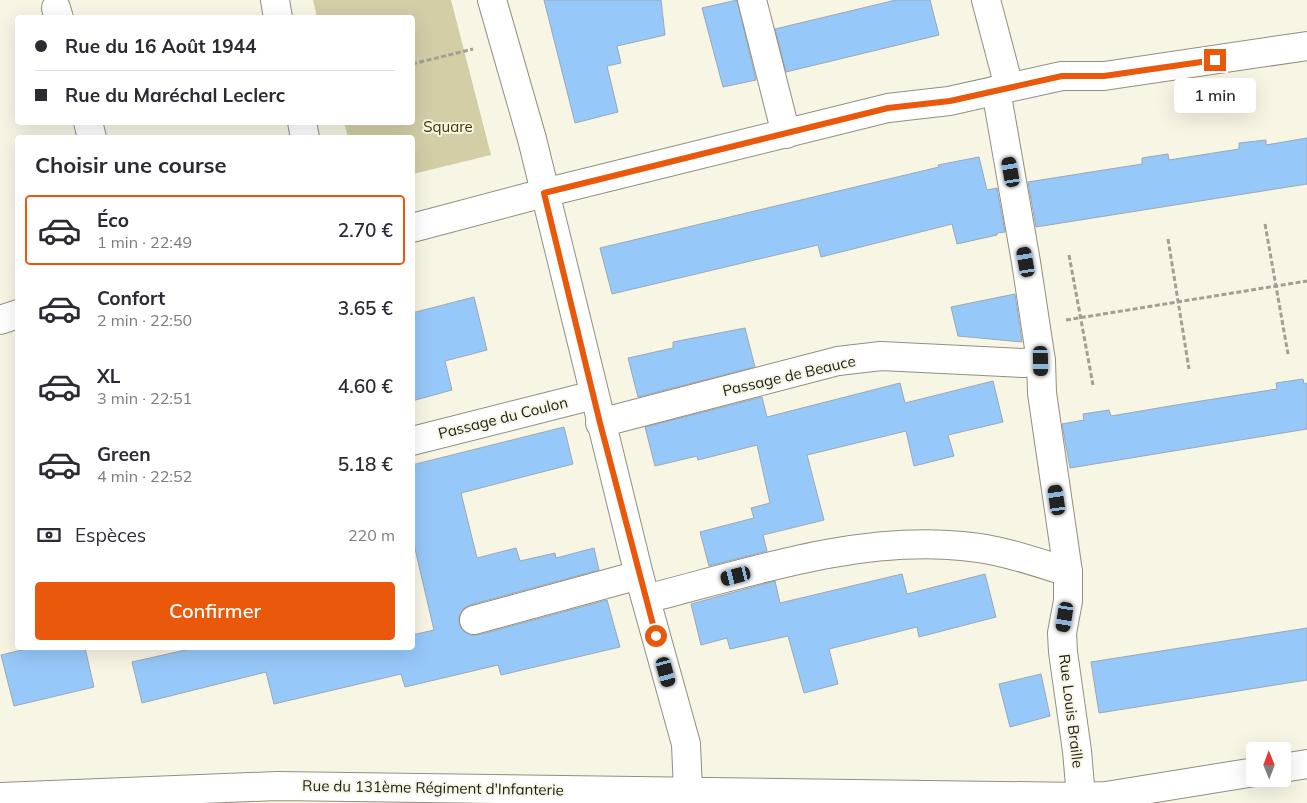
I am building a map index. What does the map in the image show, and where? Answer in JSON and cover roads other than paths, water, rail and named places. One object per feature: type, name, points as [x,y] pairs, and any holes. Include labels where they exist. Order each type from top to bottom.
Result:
[{"type":"street","points":[[275,0],[278,15]]},
{"type":"street","points":[[492,0],[532,139],[600,423],[642,587],[686,744],[688,791]]},
{"type":"street","points":[[752,0],[786,134]]},
{"type":"street","name":"Rue Louis Braille","points":[[986,0],[1002,89],[1036,325],[1041,361],[1042,393],[1068,572],[1068,601],[1062,633],[1063,652],[1077,750],[1081,797]]},
{"type":"street","points":[[415,227],[544,193],[888,108],[950,101],[1062,76],[1104,76],[1307,46]]},
{"type":"street","points":[[0,320],[15,315]]},
{"type":"street","name":"Passage de Beauce","points":[[600,423],[838,361],[881,356],[1023,362],[1041,361]]},
{"type":"street","name":"Passage du Coulon","points":[[415,441],[594,395]]},
{"type":"street","points":[[474,620],[642,587],[773,567],[849,550],[912,544],[962,546],[1012,554],[1068,572]]},
{"type":"street","points":[[1291,767],[1307,764]]},
{"type":"street","name":"Rue du 131ème Régiment d'Infanterie","points":[[0,796],[277,786],[1081,797],[1106,796],[1246,773]]},
{"type":"park label","name":"Square","points":[[448,127]]}]
